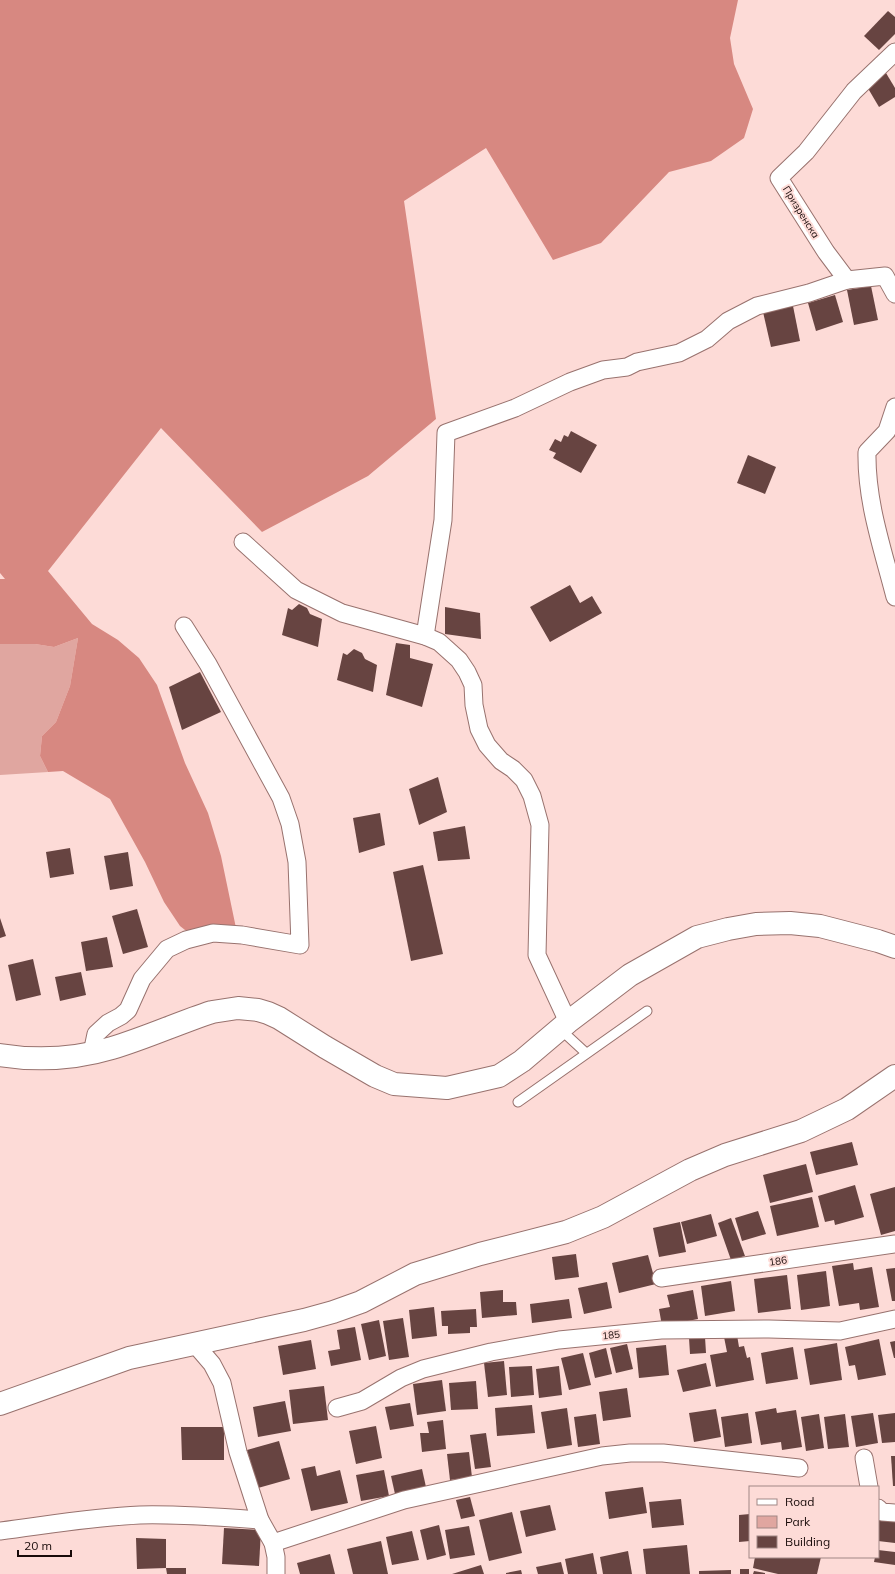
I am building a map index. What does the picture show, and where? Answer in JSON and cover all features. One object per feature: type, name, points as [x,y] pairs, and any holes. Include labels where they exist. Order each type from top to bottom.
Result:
[{"type":"main road","points":[[0,1055],[40,1059],[72,1057],[122,1045],[212,1012],[226,1009],[248,1008],[268,1013],[279,1018],[375,1076],[394,1084],[447,1088],[499,1076],[522,1061],[564,1026],[630,976],[697,937],[728,928],[756,924],[790,923],[820,926],[846,932],[895,947]]},
{"type":"main road","points":[[0,1404],[129,1358],[304,1320],[333,1312],[361,1302],[415,1274],[480,1254],[566,1232],[603,1217],[690,1170],[725,1155],[801,1131],[847,1109],[895,1076]]},
{"type":"street","name":"Призренска","points":[[847,280],[826,252],[779,178],[806,152],[854,91],[895,52]]},
{"type":"street","points":[[425,636],[443,520],[446,433],[515,408],[570,382],[603,370],[627,367],[637,362],[679,353],[706,339],[728,321],[757,306],[809,294],[847,280],[885,276],[895,294]]},
{"type":"street","points":[[895,407],[887,431],[867,452],[867,471],[876,525],[895,597]]},
{"type":"street","points":[[243,542],[296,590],[342,613],[425,636],[439,642],[459,660],[468,672],[473,685],[474,705],[479,729],[488,745],[501,761],[513,769],[524,780],[532,796],[540,825],[537,956],[564,1026]]},
{"type":"street","points":[[92,1053],[96,1034],[108,1023],[121,1016],[128,1010],[142,979],[167,949],[186,940],[213,933],[242,935],[300,945],[297,862],[290,824],[281,798],[208,664],[184,626]]},
{"type":"street","name":"186","points":[[661,1278],[895,1244]]},
{"type":"street","name":"185","points":[[337,1408],[362,1401],[401,1378],[423,1369],[491,1352],[559,1340],[661,1330],[840,1330],[895,1319]]},
{"type":"street","points":[[194,1343],[212,1364],[222,1383],[238,1452],[260,1520],[273,1543],[276,1558],[276,1574]]},
{"type":"street","points":[[273,1543],[404,1500],[602,1456],[630,1453],[663,1453],[799,1468]]},
{"type":"street","points":[[864,1458],[869,1486]]},
{"type":"street","points":[[879,1509],[882,1512],[895,1513]]},
{"type":"street","points":[[0,1531],[92,1519],[141,1515],[208,1516],[260,1520]]},
{"type":"lane","points":[[518,1102],[647,1011]]},
{"type":"lane","points":[[564,1026],[586,1053]]},
{"type":"green space","points":[[78,638],[70,686],[56,722],[42,736],[40,756],[48,772],[0,775],[0,644],[35,644],[54,647]]},
{"type":"shaded area","points":[[0,0],[738,0],[730,38],[734,64],[753,109],[744,138],[711,161],[669,172],[601,243],[553,260],[486,148],[404,201],[436,419],[368,476],[262,532],[161,428],[48,571],[92,624],[118,640],[139,658],[157,685],[185,763],[208,813],[221,856],[236,928],[193,932],[185,930],[180,926],[164,902],[145,862],[110,799],[63,771],[48,772],[40,756],[42,736],[56,722],[70,686],[78,638],[54,647],[35,644],[0,644],[0,579],[5,579],[0,573]]},
{"type":"building","points":[[888,11],[895,17],[895,34],[879,50],[864,36]]},
{"type":"building","points":[[886,73],[895,88],[895,97],[879,107],[866,85]]},
{"type":"building","points":[[871,286],[878,320],[854,325],[847,290]]},
{"type":"building","points":[[835,295],[843,322],[816,331],[808,303]]},
{"type":"building","points":[[793,306],[800,341],[771,347],[763,312]]},
{"type":"building","points":[[571,431],[597,445],[581,473],[553,458],[556,453],[549,450],[555,439],[561,442],[564,435],[568,437]]},
{"type":"building","points":[[748,455],[776,467],[765,494],[737,483]]},
{"type":"building","points":[[570,585],[580,603],[592,596],[602,613],[550,642],[530,607]]},
{"type":"building","points":[[299,604],[307,608],[310,614],[322,619],[318,647],[282,635],[288,608],[292,610]]},
{"type":"building","points":[[445,607],[480,613],[481,639],[445,634]]},
{"type":"building","points":[[396,643],[410,645],[410,658],[433,664],[422,707],[386,695]]},
{"type":"building","points":[[354,649],[362,653],[365,659],[377,665],[373,692],[337,680],[343,653],[347,655]]},
{"type":"building","points":[[200,672],[221,712],[182,730],[169,687]]},
{"type":"building","points":[[438,777],[447,812],[419,825],[409,789]]},
{"type":"building","points":[[380,813],[385,845],[359,853],[353,818]]},
{"type":"building","points":[[465,826],[470,859],[438,861],[433,832]]},
{"type":"building","points":[[70,848],[74,874],[50,878],[46,852]]},
{"type":"building","points":[[128,852],[133,886],[110,890],[104,856]]},
{"type":"building","points":[[423,865],[443,954],[411,961],[393,872]]},
{"type":"building","points":[[137,909],[148,947],[123,954],[112,916]]},
{"type":"building","points":[[0,918],[6,936],[0,938]]},
{"type":"building","points":[[107,937],[113,967],[86,971],[81,942]]},
{"type":"building","points":[[33,959],[41,995],[16,1001],[8,965]]},
{"type":"building","points":[[81,972],[86,995],[60,1001],[55,977]]},
{"type":"building","points":[[852,1142],[858,1165],[816,1175],[810,1152]]},
{"type":"building","points":[[806,1164],[813,1192],[770,1203],[763,1175]]},
{"type":"building","points":[[855,1185],[864,1217],[835,1225],[834,1220],[825,1222],[818,1196]]},
{"type":"building","points":[[895,1187],[895,1231],[881,1235],[870,1194]]},
{"type":"building","points":[[812,1197],[819,1227],[777,1236],[770,1206]]},
{"type":"building","points":[[758,1211],[766,1234],[742,1241],[735,1218]]},
{"type":"building","points":[[711,1214],[717,1236],[687,1244],[681,1222]]},
{"type":"building","points":[[731,1218],[745,1256],[731,1260],[718,1223]]},
{"type":"building","points":[[680,1222],[686,1252],[659,1257],[653,1228]]},
{"type":"building","points":[[576,1254],[579,1277],[555,1280],[552,1257]]},
{"type":"building","points":[[648,1255],[656,1284],[619,1293],[612,1263]]},
{"type":"building","points":[[853,1263],[854,1270],[872,1267],[879,1307],[860,1310],[859,1303],[839,1306],[832,1266]]},
{"type":"building","points":[[895,1268],[895,1301],[892,1301],[886,1269]]},
{"type":"building","points":[[826,1271],[830,1306],[801,1310],[797,1275]]},
{"type":"building","points":[[787,1275],[791,1309],[758,1313],[754,1279]]},
{"type":"building","points":[[731,1281],[735,1311],[705,1316],[701,1286]]},
{"type":"building","points":[[607,1282],[612,1308],[584,1314],[578,1288]]},
{"type":"building","points":[[503,1290],[503,1302],[516,1302],[517,1315],[482,1318],[480,1292]]},
{"type":"building","points":[[693,1290],[698,1319],[662,1326],[659,1309],[670,1307],[667,1295]]},
{"type":"building","points":[[569,1299],[572,1318],[532,1323],[530,1304]]},
{"type":"building","points":[[434,1307],[437,1336],[412,1339],[409,1310]]},
{"type":"building","points":[[476,1309],[477,1327],[470,1327],[470,1333],[448,1334],[448,1326],[442,1326],[441,1311]]},
{"type":"building","points":[[403,1318],[409,1357],[389,1360],[383,1321]]},
{"type":"building","points":[[379,1320],[386,1356],[369,1360],[361,1324]]},
{"type":"building","points":[[355,1327],[361,1360],[331,1366],[328,1351],[340,1349],[337,1330]]},
{"type":"building","points":[[737,1335],[739,1347],[744,1346],[747,1358],[750,1357],[754,1380],[716,1387],[710,1355],[727,1352],[724,1337]]},
{"type":"building","points":[[705,1337],[706,1353],[690,1354],[689,1338]]},
{"type":"building","points":[[879,1339],[886,1375],[858,1380],[855,1365],[849,1366],[845,1347]]},
{"type":"building","points":[[311,1340],[316,1369],[283,1375],[278,1346]]},
{"type":"building","points":[[895,1341],[895,1358],[894,1358],[890,1342]]},
{"type":"building","points":[[837,1343],[842,1380],[810,1385],[804,1349]]},
{"type":"building","points":[[627,1344],[633,1369],[616,1373],[610,1348]]},
{"type":"building","points":[[666,1345],[669,1375],[639,1378],[636,1348]]},
{"type":"building","points":[[793,1347],[798,1379],[766,1384],[761,1353]]},
{"type":"building","points":[[606,1348],[612,1374],[595,1378],[589,1353]]},
{"type":"building","points":[[583,1353],[591,1385],[569,1390],[561,1358]]},
{"type":"building","points":[[504,1361],[507,1395],[488,1397],[484,1363]]},
{"type":"building","points":[[706,1363],[711,1386],[683,1392],[677,1370]]},
{"type":"building","points":[[532,1366],[534,1395],[511,1397],[509,1367]]},
{"type":"building","points":[[559,1366],[562,1395],[539,1398],[536,1369]]},
{"type":"building","points":[[442,1380],[446,1411],[417,1415],[413,1384]]},
{"type":"building","points":[[476,1381],[478,1409],[451,1410],[449,1383]]},
{"type":"building","points":[[324,1386],[328,1420],[293,1424],[289,1390]]},
{"type":"building","points":[[627,1388],[631,1417],[603,1421],[599,1392]]},
{"type":"building","points":[[285,1401],[291,1431],[258,1437],[253,1407]]},
{"type":"building","points":[[410,1403],[414,1426],[390,1430],[385,1407]]},
{"type":"building","points":[[532,1405],[535,1433],[497,1436],[495,1408]]},
{"type":"building","points":[[567,1408],[572,1445],[547,1449],[541,1412]]},
{"type":"building","points":[[776,1408],[777,1413],[796,1410],[802,1447],[782,1450],[781,1442],[761,1445],[755,1412]]},
{"type":"building","points":[[716,1409],[721,1437],[694,1442],[689,1413]]},
{"type":"building","points":[[748,1413],[752,1443],[725,1447],[721,1417]]},
{"type":"building","points":[[873,1413],[878,1443],[856,1447],[851,1416]]},
{"type":"building","points":[[895,1413],[895,1442],[882,1443],[878,1415]]},
{"type":"building","points":[[596,1414],[600,1444],[578,1447],[574,1417]]},
{"type":"building","points":[[819,1414],[824,1448],[806,1451],[801,1417]]},
{"type":"building","points":[[845,1414],[849,1447],[828,1449],[824,1417]]},
{"type":"building","points":[[443,1420],[446,1449],[422,1452],[420,1433],[429,1433],[427,1422]]},
{"type":"building","points":[[376,1426],[382,1458],[356,1464],[349,1431]]},
{"type":"building","points":[[181,1427],[224,1427],[224,1460],[182,1460]]},
{"type":"building","points":[[486,1433],[491,1467],[475,1469],[470,1435]]},
{"type":"building","points":[[279,1441],[290,1479],[258,1488],[247,1450]]},
{"type":"building","points":[[469,1452],[472,1477],[450,1480],[447,1454]]},
{"type":"building","points":[[891,1456],[895,1456],[895,1486],[893,1486]]},
{"type":"building","points":[[315,1466],[317,1476],[340,1470],[348,1503],[311,1511],[301,1469]]},
{"type":"building","points":[[422,1469],[426,1487],[395,1494],[391,1476]]},
{"type":"building","points":[[384,1470],[389,1496],[361,1501],[356,1475]]},
{"type":"building","points":[[643,1487],[647,1513],[609,1519],[605,1492]]},
{"type":"building","points":[[470,1497],[475,1516],[461,1519],[456,1500]]},
{"type":"building","points":[[681,1499],[684,1525],[652,1528],[649,1502]]},
{"type":"building","points":[[550,1505],[556,1530],[526,1537],[520,1511]]},
{"type":"building","points":[[512,1512],[522,1553],[489,1561],[479,1520]]},
{"type":"building","points":[[749,1514],[749,1541],[739,1542],[739,1515]]},
{"type":"building","points":[[879,1515],[895,1517],[895,1543],[879,1541]]},
{"type":"building","points":[[439,1525],[446,1555],[427,1560],[420,1530]]},
{"type":"building","points":[[469,1526],[475,1555],[450,1559],[445,1530]]},
{"type":"building","points":[[224,1528],[261,1530],[259,1566],[222,1564]]},
{"type":"building","points":[[412,1531],[419,1560],[392,1565],[386,1537]]},
{"type":"building","points":[[136,1538],[166,1539],[166,1568],[137,1569]]},
{"type":"building","points":[[381,1541],[388,1574],[353,1574],[347,1549]]},
{"type":"building","points":[[687,1545],[690,1574],[646,1574],[643,1549]]},
{"type":"building","points":[[879,1550],[895,1552],[895,1565],[874,1562],[875,1558],[879,1558]]},
{"type":"building","points":[[628,1551],[632,1574],[603,1574],[600,1557]]},
{"type":"building","points":[[593,1553],[597,1574],[568,1574],[565,1559]]},
{"type":"building","points":[[330,1554],[335,1574],[300,1574],[297,1563]]},
{"type":"building","points":[[755,1558],[821,1558],[817,1574],[778,1574],[753,1568]]},
{"type":"building","points":[[561,1562],[564,1574],[538,1574],[536,1567]]},
{"type":"building","points":[[481,1565],[484,1574],[452,1574]]},
{"type":"building","points":[[166,1568],[186,1568],[186,1574],[167,1574]]},
{"type":"building","points":[[740,1569],[749,1569],[749,1574],[740,1574]]},
{"type":"building","points":[[521,1570],[522,1574],[506,1574],[506,1573]]},
{"type":"building","points":[[731,1570],[731,1574],[699,1574],[699,1571]]},
{"type":"building","points":[[754,1571],[765,1573],[765,1574],[753,1574]]}]
